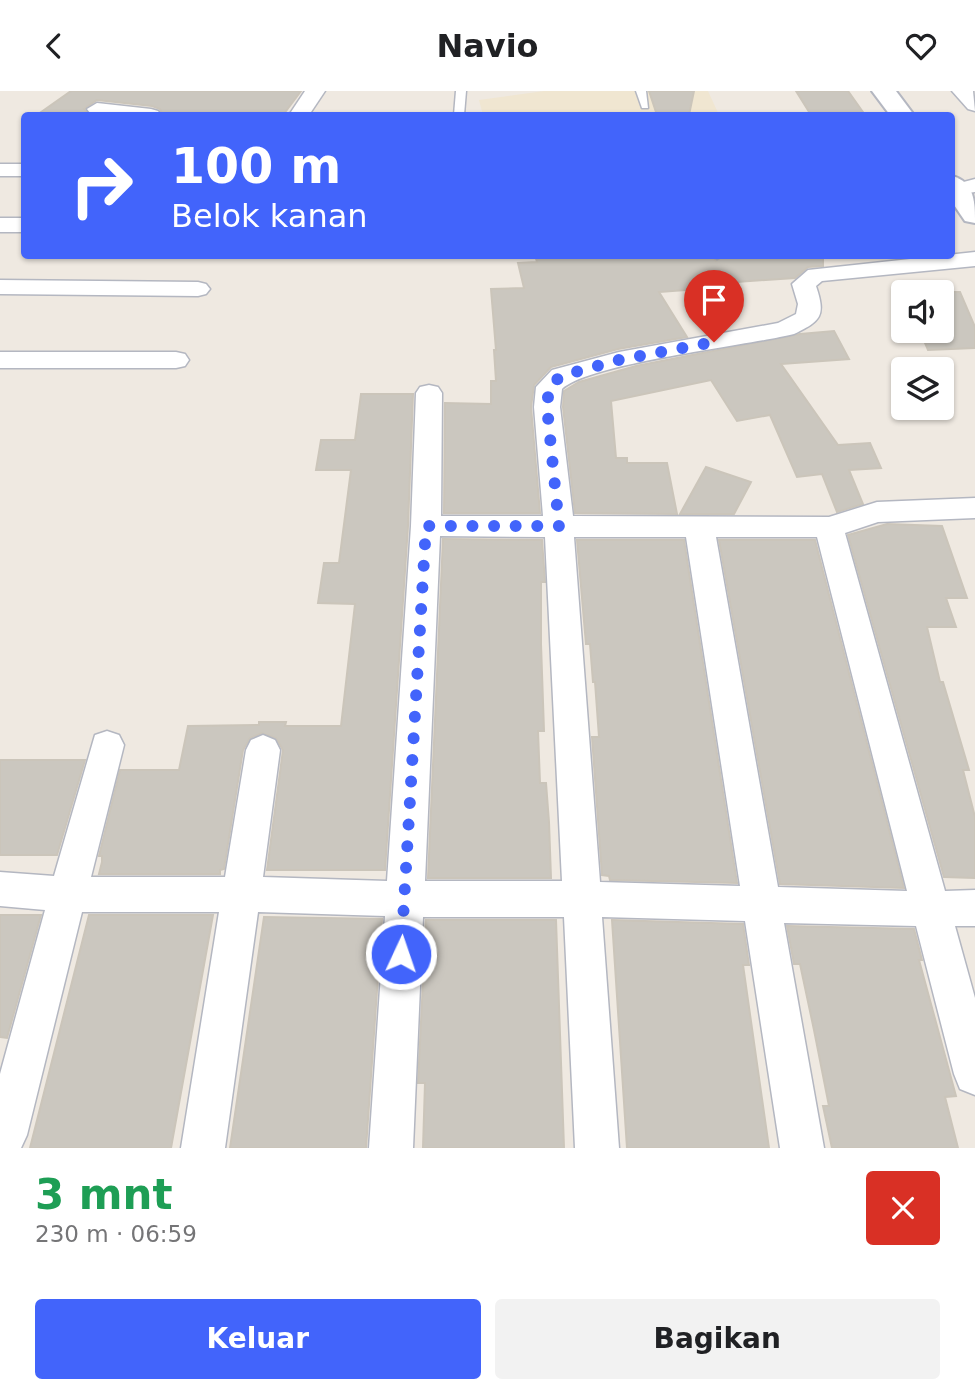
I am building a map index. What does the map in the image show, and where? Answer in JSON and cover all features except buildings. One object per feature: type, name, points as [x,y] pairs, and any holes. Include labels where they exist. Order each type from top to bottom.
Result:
[{"type":"street","points":[[92,112],[120,91]]},
{"type":"street","points":[[301,112],[315,91]]},
{"type":"street","points":[[884,91],[900,112]]},
{"type":"street","points":[[962,91],[975,106]]},
{"type":"street","points":[[0,170],[21,170]]},
{"type":"street","points":[[961,186],[975,215]]},
{"type":"street","points":[[0,225],[21,225]]},
{"type":"street","points":[[597,1148],[559,526],[547,407],[549,387],[561,376],[619,360],[785,329],[807,319],[810,304],[804,284],[816,275],[975,259]]},
{"type":"street","points":[[0,287],[198,289]]},
{"type":"street","points":[[0,360],[176,360]]},
{"type":"street","points":[[391,1148],[426,526],[429,393]]},
{"type":"street","points":[[426,526],[830,527],[877,512],[975,508]]},
{"type":"street","points":[[699,526],[802,1148]]},
{"type":"street","points":[[830,527],[929,909],[975,1074]]},
{"type":"street","points":[[5,1135],[70,895],[107,745]]},
{"type":"street","points":[[203,1148],[263,750]]},
{"type":"street","points":[[0,889],[70,895],[242,894],[975,908]]},
{"type":"lane","points":[[459,112],[461,91]]},
{"type":"lane","points":[[641,91],[647,111]]},
{"type":"shaded area","points":[[544,91],[708,91],[718,112],[482,112],[479,100]]},
{"type":"route","points":[[401,954],[426,526],[559,526],[547,407],[549,387],[561,376],[619,360],[714,342]]}]
